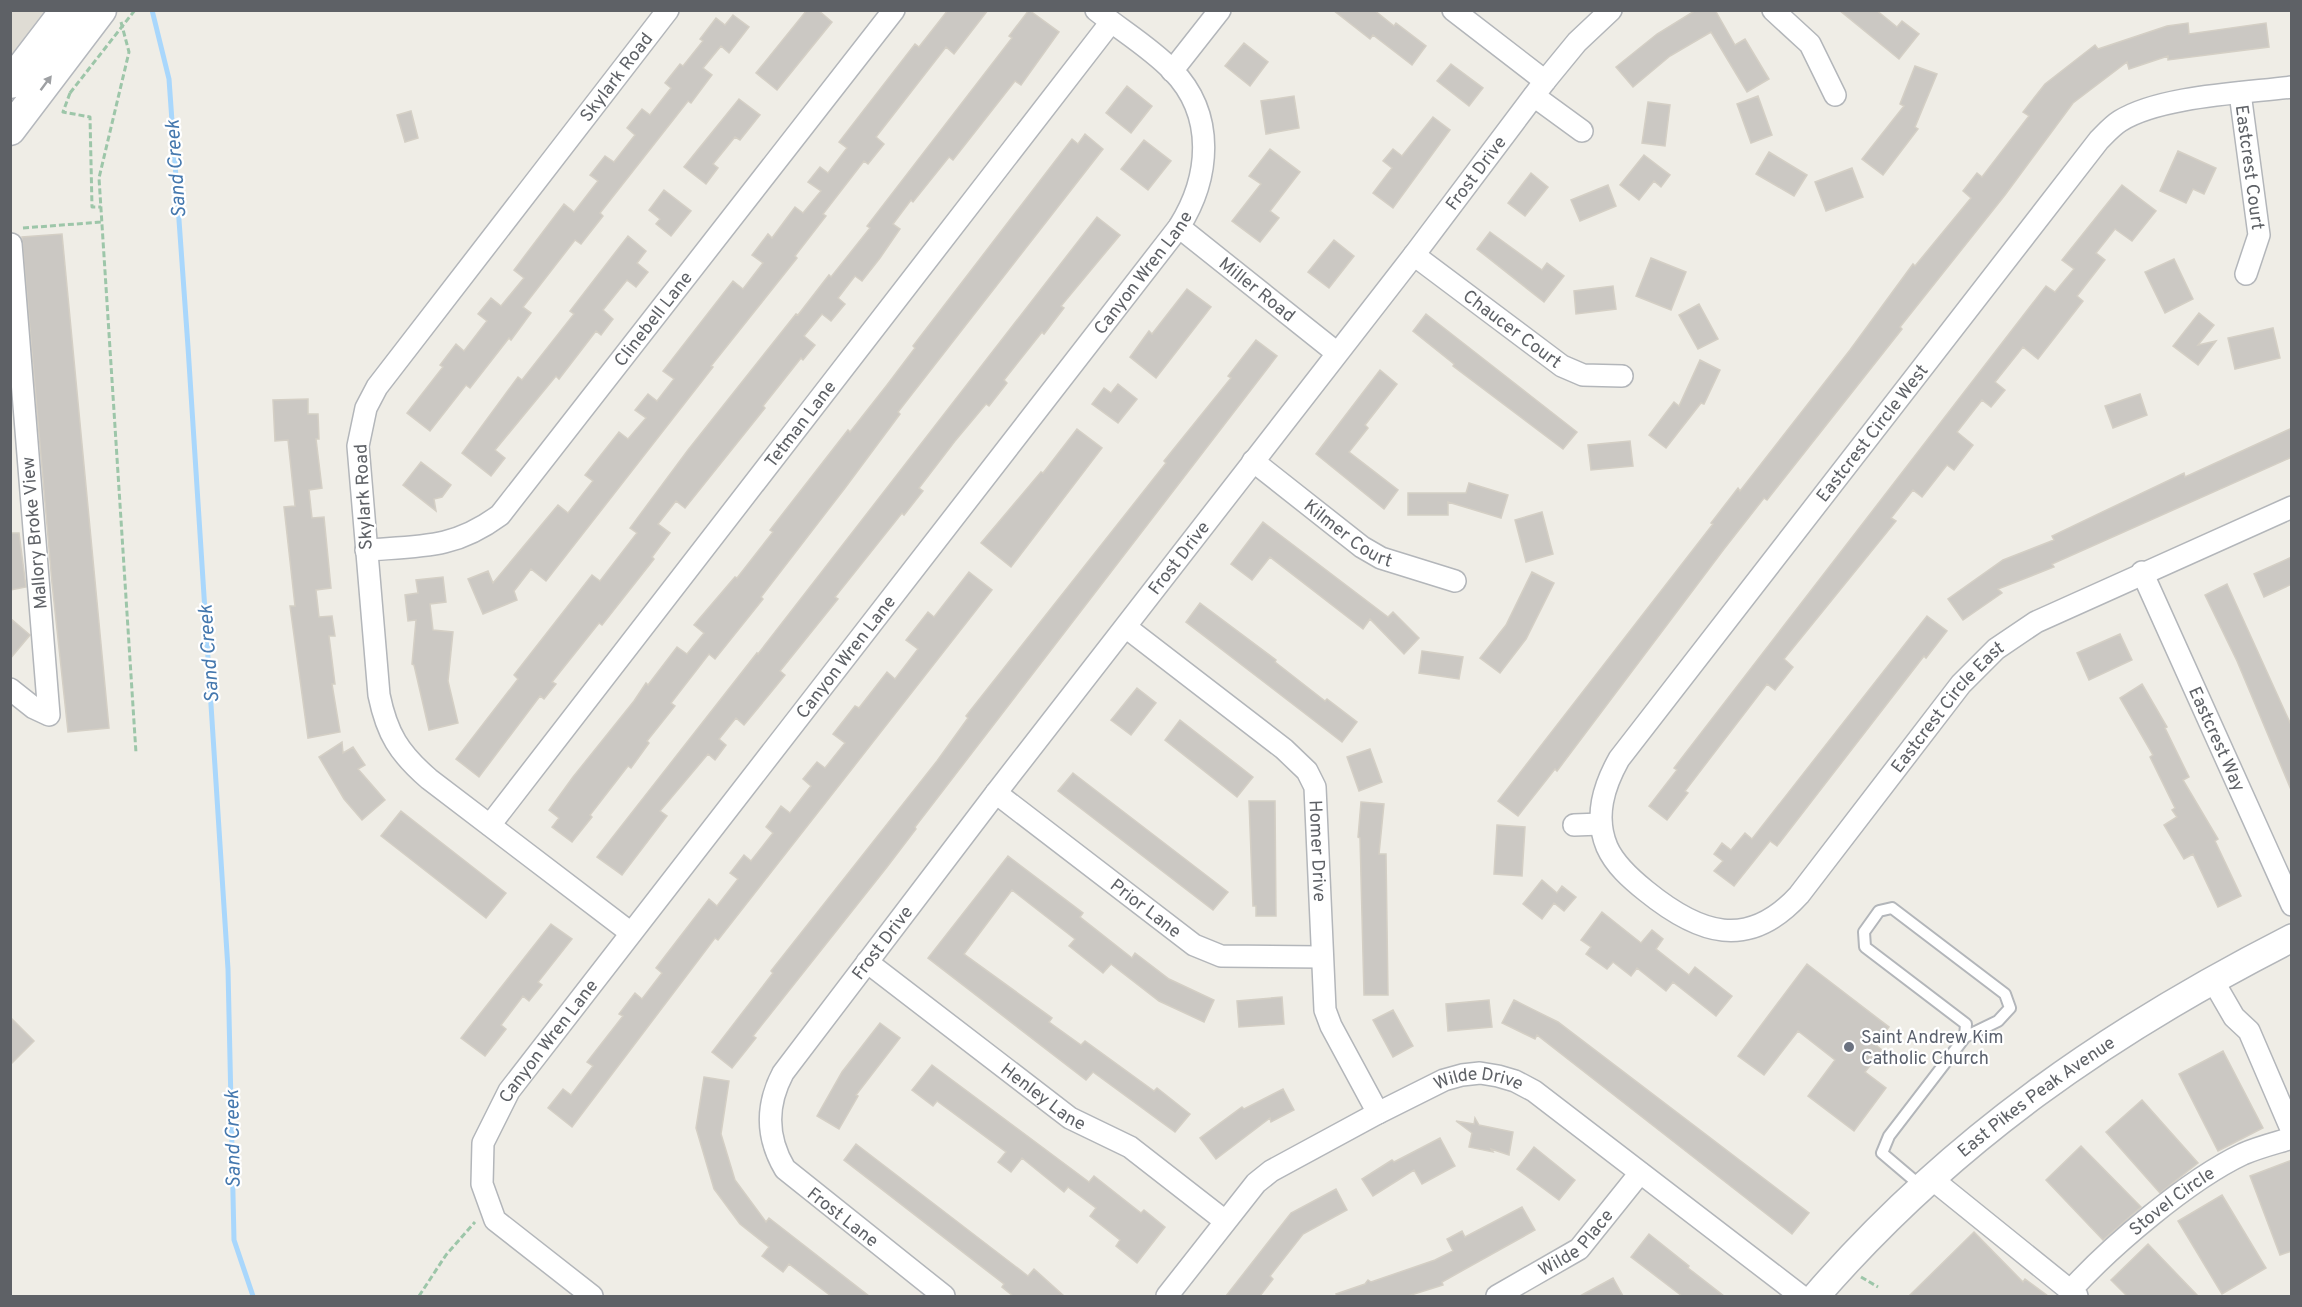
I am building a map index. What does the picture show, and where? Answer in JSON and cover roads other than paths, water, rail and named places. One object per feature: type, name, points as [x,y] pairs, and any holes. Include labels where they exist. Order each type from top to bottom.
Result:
[{"type":"main road","points":[[10,83],[88,17]]},
{"type":"main road","points":[[10,130],[88,17]]},
{"type":"street","name":"Skylark Road","points":[[631,933],[411,763],[390,734],[379,695],[358,446],[366,408],[377,387],[668,10]]},
{"type":"street","name":"Clinebell Lane","points":[[366,550],[434,545],[460,539],[481,529],[500,515],[894,10]]},
{"type":"street","points":[[1172,70],[1220,10]]},
{"type":"street","points":[[1453,10],[1540,88],[1582,131]]},
{"type":"street","name":"Frost Drive","points":[[770,1119],[775,1089],[783,1073],[867,962],[996,793],[1127,628],[1540,88],[1577,42],[1611,10]]},
{"type":"street","points":[[1773,10],[1810,44],[1835,95]]},
{"type":"street","name":"Canyon Wren Lane","points":[[592,1296],[495,1220],[482,1184],[483,1143],[509,1091],[1179,227],[1193,205],[1201,183],[1210,134],[1172,70],[1104,16]]},
{"type":"street","name":"Tetman Lane","points":[[490,825],[1104,16]]},
{"type":"street","name":"Eastcrest Circle West","points":[[1654,897],[1618,865],[1607,846],[1601,824],[1602,796],[1619,759],[2099,140],[2119,122],[2143,111],[2174,103],[2292,87]]},
{"type":"street","name":"Eastcrest Court","points":[[2240,93],[2259,236],[2246,274]]},
{"type":"street","name":"Miller Road","points":[[1179,227],[1337,353]]},
{"type":"street","name":"Mallory Broke View","points":[[10,688],[34,708],[49,715],[17,399],[11,244]]},
{"type":"street","name":"Chaucer Court","points":[[1414,255],[1562,366],[1582,375],[1622,376]]},
{"type":"street","name":"Kilmer Court","points":[[1253,461],[1371,553],[1455,581]]},
{"type":"street","name":"Eastcrest Circle East","points":[[1654,897],[1700,926],[1721,930],[1740,930],[1761,925],[1781,915],[1961,684],[1977,666],[2003,644],[2036,622],[2142,572],[2292,507]]},
{"type":"street","name":"Eastcrest Way","points":[[2142,572],[2292,905]]},
{"type":"street","name":"Homer Drive","points":[[1127,628],[1284,748],[1306,771],[1315,787],[1325,1010],[1331,1026],[1378,1113]]},
{"type":"street","name":"Prior Lane","points":[[996,793],[1194,945],[1221,956],[1321,957]]},
{"type":"street","points":[[1574,825],[1601,824]]},
{"type":"street","name":"East Pikes Peak Avenue","points":[[1816,1296],[1927,1183],[2031,1096],[2093,1051],[2212,979],[2292,938]]},
{"type":"street","name":"Henley Lane","points":[[867,962],[1070,1118],[1130,1147],[1225,1221]]},
{"type":"street","points":[[2212,979],[2234,1017],[2249,1031],[2292,1131]]},
{"type":"street","name":"Wilde Drive","points":[[1167,1296],[1256,1183],[1271,1171],[1378,1113],[1453,1078],[1480,1073],[1515,1081],[1534,1091],[1801,1296]]},
{"type":"street","name":"Frost Lane","points":[[770,1119],[775,1152],[785,1168],[944,1296]]},
{"type":"street","name":"Stovel Circle","points":[[1927,1183],[2074,1294],[2086,1274],[2142,1224],[2217,1168],[2244,1154],[2292,1138]]},
{"type":"street","name":"Wilde Place","points":[[1497,1296],[1579,1249],[1640,1173]]},
{"type":"lane","points":[[1927,1183],[1882,1153],[1889,1136],[1965,1037],[1998,1021],[2010,1008],[2004,994],[1892,908],[1880,911],[1864,932],[1865,947],[1966,1024],[1965,1037]]},
{"type":"waterway","name":"Sand Creek","points":[[152,10],[169,79],[188,347],[228,969],[234,1240],[253,1296]]},
{"type":"place","name":"Saint Andrew Kim Catholic Church","points":[[1849,1047]]}]
